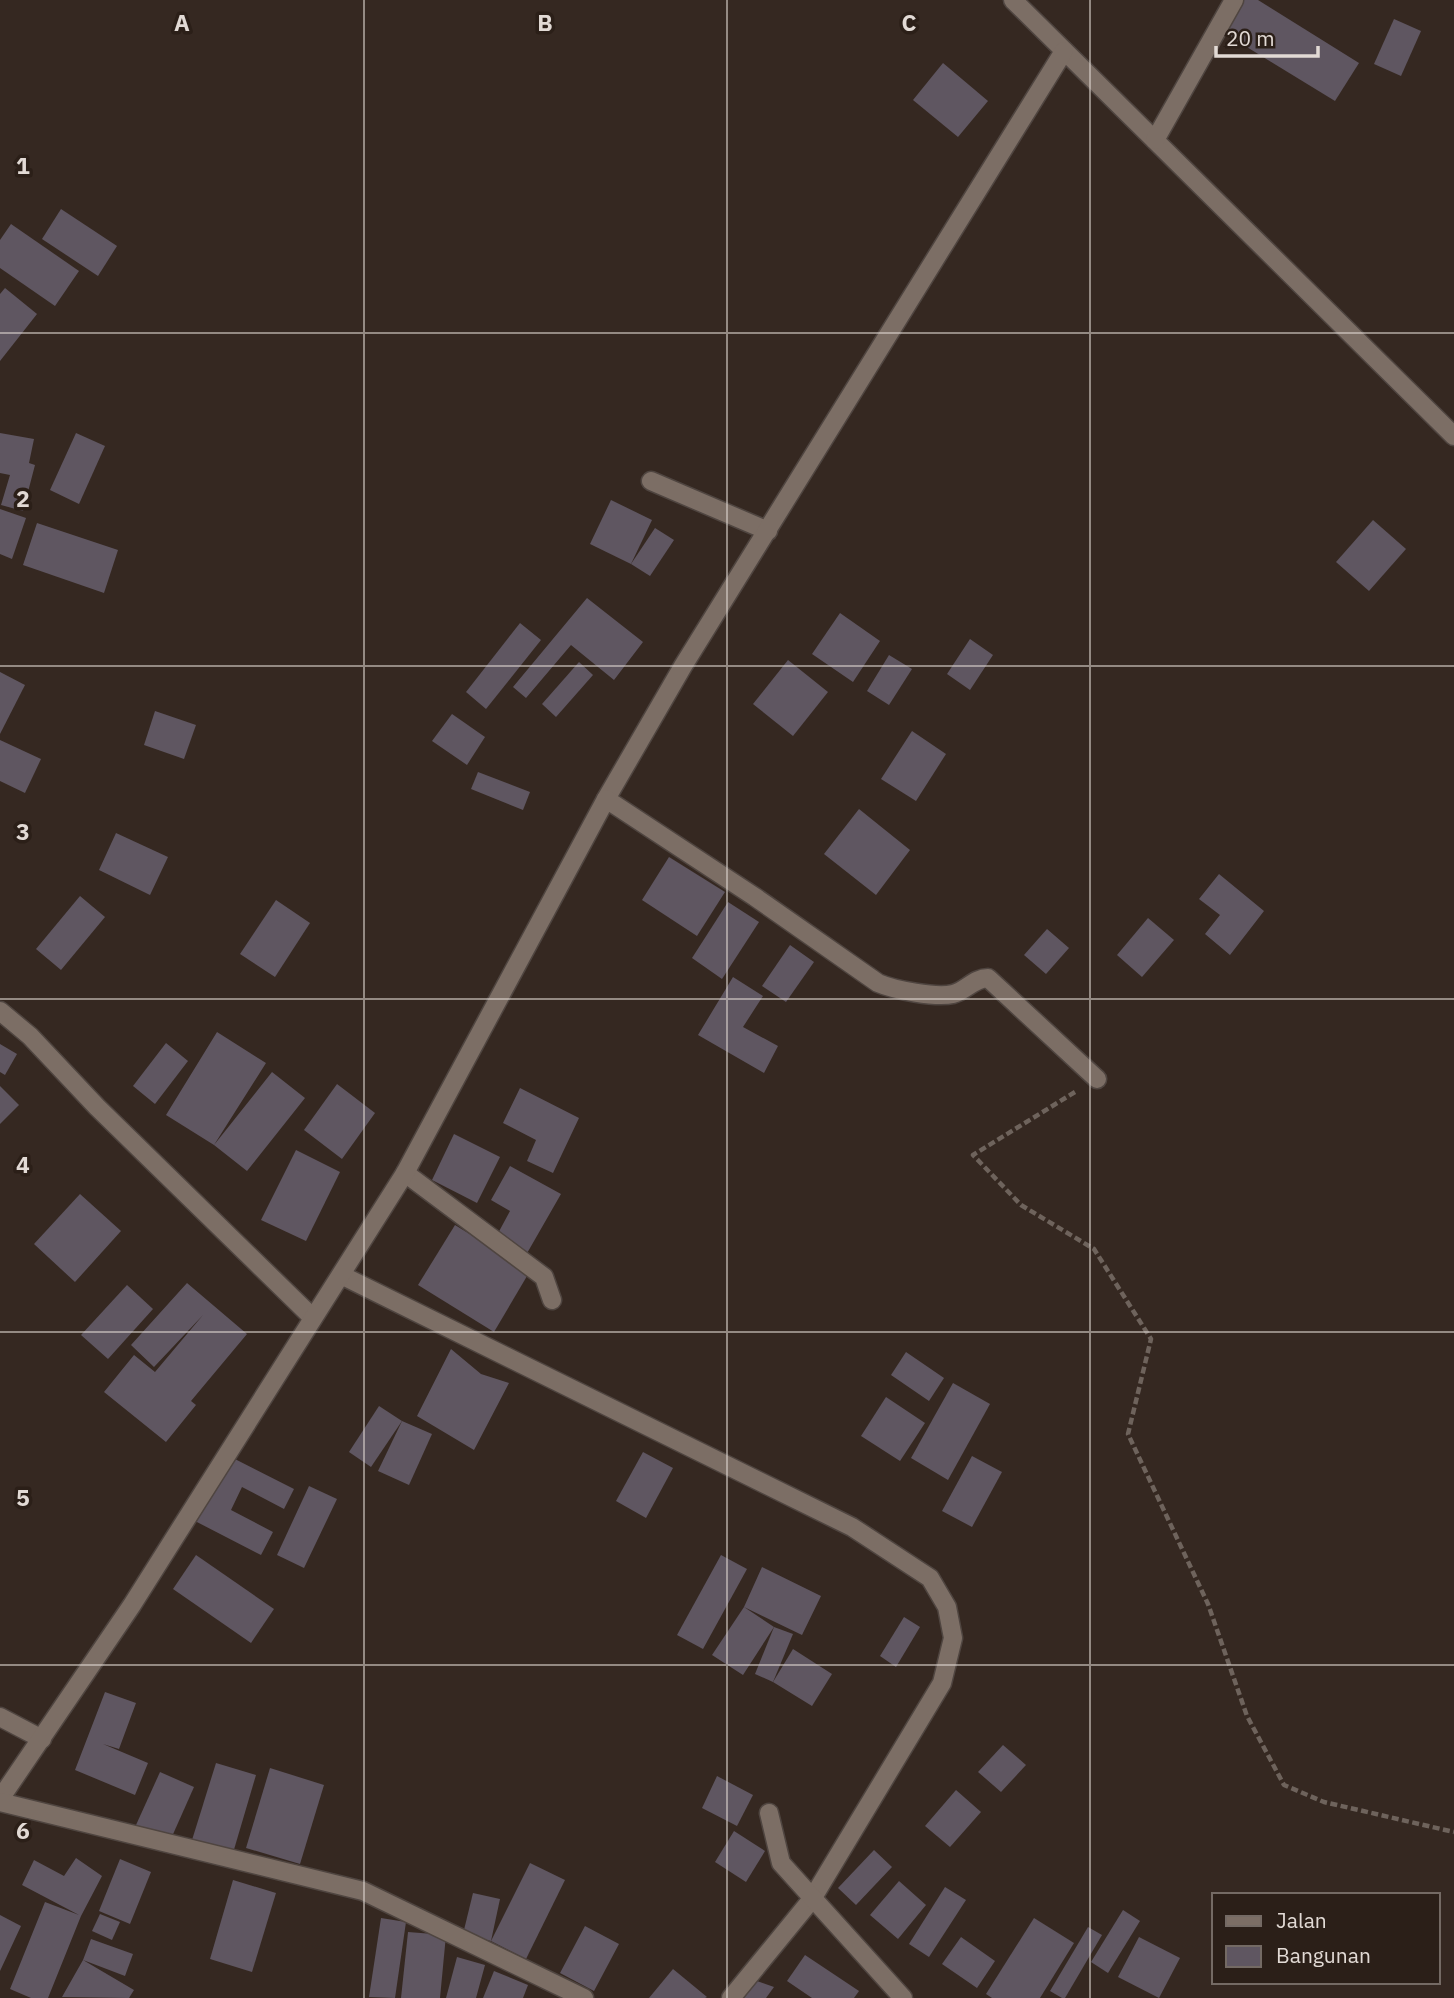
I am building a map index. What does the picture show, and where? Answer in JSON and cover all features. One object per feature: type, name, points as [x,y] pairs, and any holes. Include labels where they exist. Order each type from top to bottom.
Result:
[{"type":"street","points":[[1013,0],[1454,436]]},
{"type":"street","points":[[1155,140],[1234,0]]},
{"type":"street","points":[[584,1998],[363,1891],[0,1800],[132,1605],[405,1173],[606,799],[676,677],[1064,51]]},
{"type":"street","points":[[651,481],[768,531]]},
{"type":"street","points":[[606,799],[755,897],[878,983],[897,990],[951,994],[980,979],[988,978],[1097,1079]]},
{"type":"street","points":[[0,1011],[30,1035],[97,1107],[313,1318]]},
{"type":"street","points":[[405,1173],[544,1276],[552,1300]]},
{"type":"street","points":[[341,1275],[852,1527],[930,1578],[947,1607],[953,1637],[943,1683],[812,1899],[731,1998]]},
{"type":"street","points":[[0,1717],[42,1739]]},
{"type":"street","points":[[769,1813],[781,1863],[903,1998]]},
{"type":"path","points":[[1097,1079],[973,1155],[1021,1205],[1094,1249],[1151,1339],[1128,1434],[1208,1604],[1247,1716],[1284,1786],[1324,1802],[1454,1832]]},
{"type":"building","points":[[1244,0],[1258,0],[1359,63],[1335,101],[1224,33]]},
{"type":"building","points":[[1394,19],[1421,31],[1401,76],[1374,64]]},
{"type":"building","points":[[943,63],[988,101],[958,137],[913,100]]},
{"type":"building","points":[[61,209],[117,246],[98,276],[42,239]]},
{"type":"building","points":[[11,224],[79,271],[55,306],[0,268],[0,240]]},
{"type":"building","points":[[5,288],[37,314],[0,361],[0,294]]},
{"type":"building","points":[[0,433],[34,439],[29,463],[35,465],[23,511],[1,505],[10,475],[0,473]]},
{"type":"building","points":[[76,433],[105,446],[79,504],[50,490]]},
{"type":"building","points":[[611,500],[652,520],[631,564],[590,544]]},
{"type":"building","points":[[0,509],[26,518],[12,559],[0,554]]},
{"type":"building","points":[[1373,520],[1406,549],[1369,591],[1336,562]]},
{"type":"building","points":[[37,523],[118,550],[104,593],[23,565]]},
{"type":"building","points":[[655,528],[674,540],[650,576],[631,564]]},
{"type":"building","points":[[587,598],[643,642],[614,680],[571,645],[526,698],[513,687]]},
{"type":"building","points":[[840,613],[880,641],[853,682],[812,654]]},
{"type":"building","points":[[520,623],[541,640],[486,709],[466,692]]},
{"type":"building","points":[[970,639],[993,655],[970,690],[947,674]]},
{"type":"building","points":[[889,655],[912,669],[889,705],[867,691]]},
{"type":"building","points":[[788,660],[828,692],[793,736],[753,704]]},
{"type":"building","points":[[579,662],[593,675],[556,717],[542,704]]},
{"type":"building","points":[[0,672],[25,685],[0,734]]},
{"type":"building","points":[[155,711],[196,725],[184,759],[144,745]]},
{"type":"building","points":[[452,714],[485,737],[467,765],[432,741]]},
{"type":"building","points":[[912,731],[946,754],[916,801],[881,779]]},
{"type":"building","points":[[0,740],[41,759],[25,793],[0,781]]},
{"type":"building","points":[[478,772],[530,792],[523,810],[471,789]]},
{"type":"building","points":[[859,809],[910,850],[876,895],[824,854]]},
{"type":"building","points":[[116,833],[168,857],[150,895],[99,870]]},
{"type":"building","points":[[669,857],[725,892],[697,936],[642,900]]},
{"type":"building","points":[[1219,874],[1264,911],[1230,955],[1205,934],[1220,915],[1199,899]]},
{"type":"building","points":[[80,896],[105,917],[61,970],[36,949]]},
{"type":"building","points":[[276,900],[310,923],[275,977],[240,954]]},
{"type":"building","points":[[728,902],[759,922],[722,979],[692,958]]},
{"type":"building","points":[[1148,918],[1174,940],[1142,977],[1117,955]]},
{"type":"building","points":[[1047,929],[1069,948],[1046,974],[1024,955]]},
{"type":"building","points":[[790,945],[814,962],[786,1002],[762,986]]},
{"type":"building","points":[[733,977],[763,996],[743,1027],[778,1046],[764,1073],[698,1035]]},
{"type":"building","points":[[217,1032],[266,1063],[214,1145],[166,1115]]},
{"type":"building","points":[[166,1043],[188,1061],[155,1104],[133,1086]]},
{"type":"building","points":[[0,1044],[17,1054],[5,1075],[0,1072]]},
{"type":"building","points":[[272,1072],[305,1098],[247,1171],[214,1145]]},
{"type":"building","points":[[337,1084],[375,1113],[342,1159],[304,1130]]},
{"type":"building","points":[[0,1086],[19,1105],[0,1124]]},
{"type":"building","points":[[520,1088],[579,1118],[553,1173],[527,1161],[536,1140],[503,1123]]},
{"type":"building","points":[[454,1134],[500,1157],[477,1203],[432,1180]]},
{"type":"building","points":[[296,1150],[340,1172],[306,1241],[261,1220]]},
{"type":"building","points":[[510,1166],[561,1194],[526,1255],[496,1237],[510,1211],[491,1200]]},
{"type":"building","points":[[80,1194],[121,1231],[75,1282],[34,1244]]},
{"type":"building","points":[[455,1225],[530,1271],[494,1332],[418,1285]]},
{"type":"building","points":[[187,1283],[247,1334],[191,1401],[196,1405],[166,1442],[104,1392],[134,1355],[155,1372],[203,1315],[154,1367],[131,1345]]},
{"type":"building","points":[[127,1285],[153,1309],[108,1359],[81,1335]]},
{"type":"building","points":[[451,1349],[481,1374],[509,1383],[474,1450],[417,1416]]},
{"type":"building","points":[[906,1352],[944,1378],[929,1401],[891,1375]]},
{"type":"building","points":[[953,1383],[990,1404],[948,1480],[911,1458]]},
{"type":"building","points":[[886,1397],[925,1423],[900,1461],[861,1436]]},
{"type":"building","points":[[379,1406],[402,1421],[371,1467],[349,1452]]},
{"type":"building","points":[[402,1421],[432,1434],[409,1485],[378,1471]]},
{"type":"building","points":[[643,1452],[673,1468],[646,1518],[616,1501]]},
{"type":"building","points":[[227,1455],[294,1489],[284,1509],[242,1487],[231,1510],[273,1532],[261,1555],[193,1520]]},
{"type":"building","points":[[972,1456],[1002,1472],[972,1527],[942,1511]]},
{"type":"building","points":[[309,1486],[337,1499],[304,1568],[277,1555]]},
{"type":"building","points":[[196,1555],[274,1609],[251,1643],[173,1589]]},
{"type":"building","points":[[721,1555],[747,1569],[703,1649],[677,1635]]},
{"type":"building","points":[[762,1567],[821,1596],[802,1635],[744,1607]]},
{"type":"building","points":[[744,1607],[774,1627],[743,1675],[712,1655]]},
{"type":"building","points":[[904,1617],[920,1627],[896,1667],[880,1656]]},
{"type":"building","points":[[774,1627],[793,1634],[773,1682],[755,1674]]},
{"type":"building","points":[[793,1649],[832,1674],[812,1706],[773,1682]]},
{"type":"building","points":[[105,1692],[136,1703],[119,1749],[103,1744],[148,1763],[135,1795],[75,1770]]},
{"type":"building","points":[[1003,1745],[1026,1765],[1001,1792],[978,1772]]},
{"type":"building","points":[[216,1763],[256,1775],[233,1853],[192,1840]]},
{"type":"building","points":[[270,1768],[324,1785],[300,1864],[246,1848]]},
{"type":"building","points":[[160,1772],[194,1787],[170,1841],[136,1825]]},
{"type":"building","points":[[717,1776],[753,1795],[737,1826],[702,1808]]},
{"type":"building","points":[[956,1790],[981,1812],[950,1847],[925,1826]]},
{"type":"building","points":[[734,1831],[765,1851],[746,1882],[715,1862]]},
{"type":"building","points":[[874,1850],[892,1867],[856,1905],[838,1888]]},
{"type":"building","points":[[76,1858],[102,1876],[81,1916],[48,1998],[31,1998],[10,1989],[45,1902],[79,1915],[22,1885],[34,1860],[64,1876]]},
{"type":"building","points":[[120,1859],[151,1872],[130,1924],[99,1911]]},
{"type":"building","points":[[530,1863],[565,1880],[526,1959],[491,1941]]},
{"type":"building","points":[[233,1880],[276,1893],[252,1972],[210,1959]]},
{"type":"building","points":[[899,1881],[926,1905],[898,1939],[870,1915]]},
{"type":"building","points":[[945,1887],[966,1900],[929,1957],[909,1944]]},
{"type":"building","points":[[473,1893],[500,1899],[491,1941],[463,1934]]},
{"type":"building","points":[[1123,1910],[1140,1921],[1108,1973],[1091,1962]]},
{"type":"building","points":[[100,1914],[120,1922],[112,1940],[92,1931]]},
{"type":"building","points":[[0,1915],[21,1926],[0,1971]]},
{"type":"building","points":[[381,1918],[406,1922],[395,1998],[369,1997]]},
{"type":"building","points":[[1034,1918],[1074,1943],[1040,1998],[992,1998],[986,1994]]},
{"type":"building","points":[[585,1926],[619,1944],[594,1991],[560,1973]]},
{"type":"building","points":[[1088,1927],[1102,1935],[1065,1998],[1062,1998],[1050,1991]]},
{"type":"building","points":[[408,1932],[446,1935],[440,1998],[401,1998]]},
{"type":"building","points":[[961,1937],[995,1961],[977,1988],[942,1964]]},
{"type":"building","points":[[1139,1937],[1180,1958],[1159,1998],[1118,1977]]},
{"type":"building","points":[[91,1939],[133,1954],[125,1976],[83,1960]]},
{"type":"building","points":[[805,1955],[859,1991],[854,1998],[812,1998],[787,1981]]},
{"type":"building","points":[[457,1957],[485,1965],[476,1998],[446,1998]]},
{"type":"building","points":[[83,1960],[134,1990],[129,1998],[62,1997]]},
{"type":"building","points":[[673,1969],[707,1997],[649,1998]]},
{"type":"building","points":[[494,1971],[528,1985],[523,1998],[483,1998]]},
{"type":"building","points":[[757,1981],[774,1987],[766,1998],[744,1998]]}]
